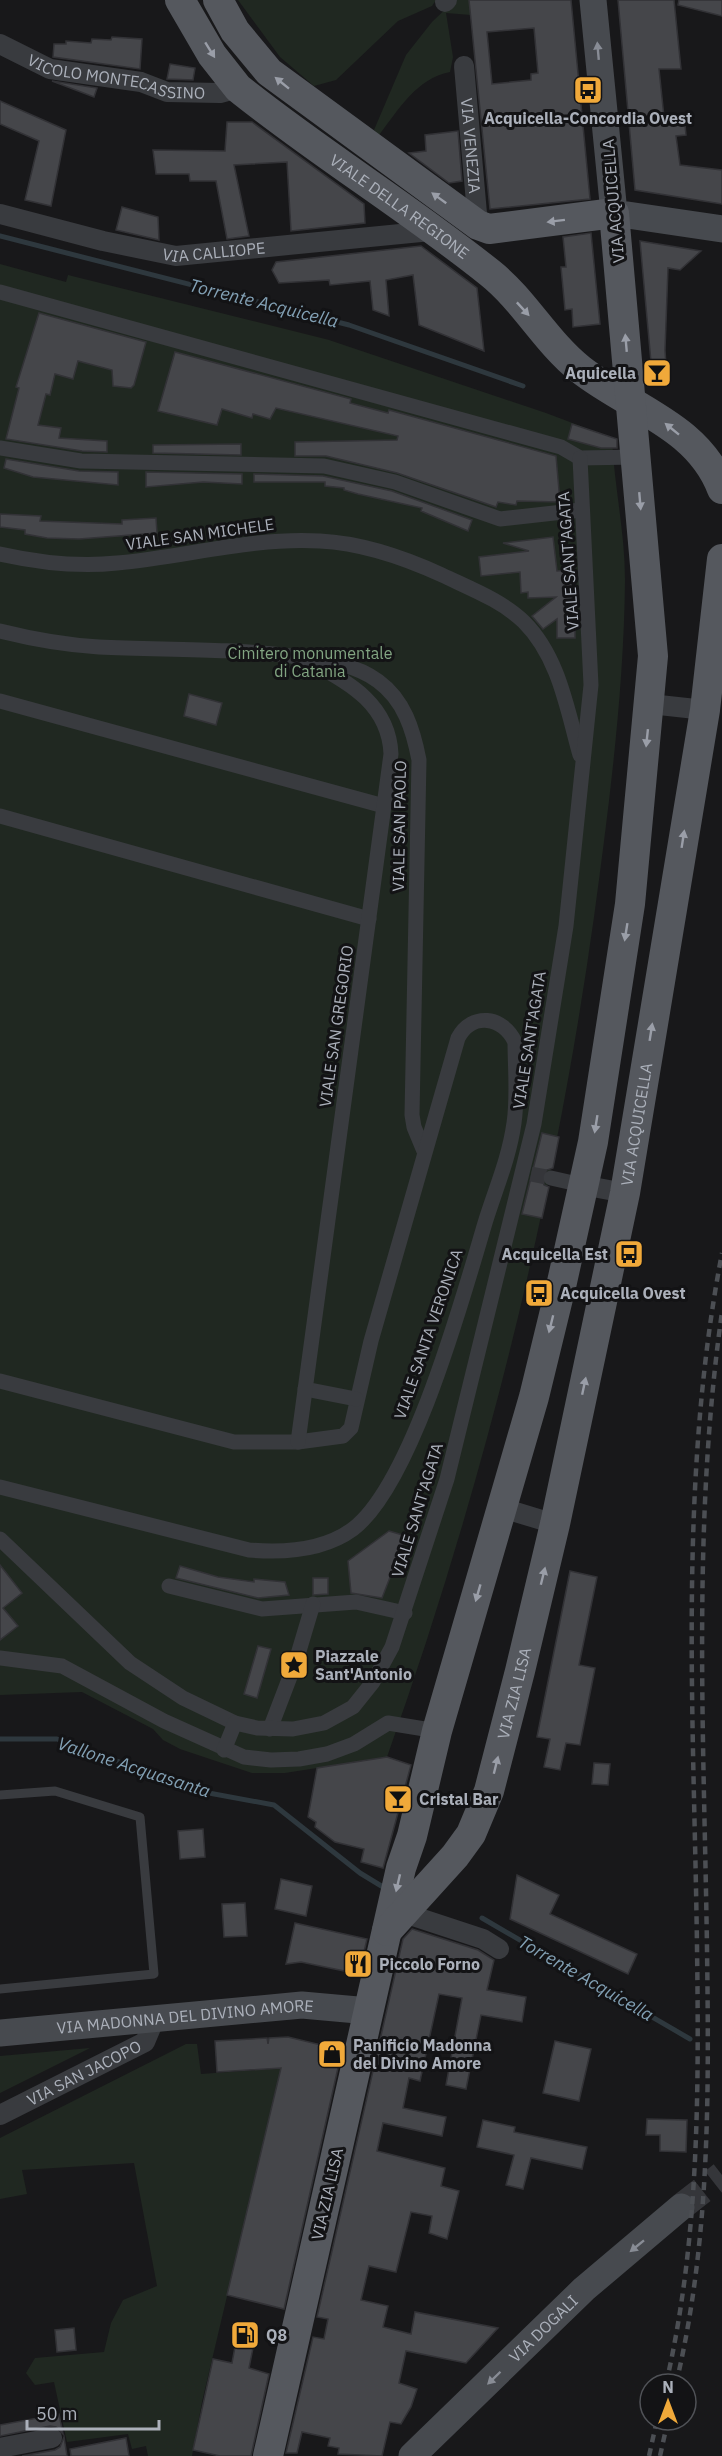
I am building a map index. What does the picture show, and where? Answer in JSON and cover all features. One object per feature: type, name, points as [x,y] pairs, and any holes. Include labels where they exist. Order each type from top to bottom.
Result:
[{"type":"main road","name":"VIALE DELLA REGIONE","points":[[180,0],[212,55],[238,88],[492,274],[578,368],[608,390],[631,401]]},
{"type":"main road","points":[[218,0],[235,31],[269,72],[483,227],[614,213],[722,229]]},
{"type":"main road","name":"VIA ACQUICELLA","points":[[582,1185],[593,1142],[630,904],[653,656],[593,0]]},
{"type":"main road","points":[[483,227],[492,274]]},
{"type":"main road","points":[[631,401],[714,456],[715,471],[722,489]]},
{"type":"main road","name":"VIA ACQUICELLA","points":[[625,1193],[705,710],[722,559]]},
{"type":"main road","name":"VIA ZIA LISA","points":[[267,2456],[369,2011],[395,1922],[401,1868],[412,1836],[437,1731],[539,1374],[582,1185]]},
{"type":"main road","name":"VIA ZIA LISA","points":[[395,1922],[455,1856],[471,1834],[489,1791],[555,1524],[625,1193]]},
{"type":"main road","points":[[412,1836],[422,1853],[430,1857],[455,1856]]},
{"type":"main road","name":"VIA MADONNA DEL DIVINO AMORE","points":[[0,2033],[302,2005],[369,2011]]},
{"type":"main road","name":"VIA DOGALI","points":[[412,2456],[584,2289],[681,2208]]},
{"type":"street","name":"VICOLO MONTECASSINO","points":[[0,44],[50,69],[141,82],[167,92],[220,93],[238,88]]},
{"type":"street","name":"VIA VENEZIA","points":[[464,66],[483,227]]},
{"type":"street","name":"VIA CALLIOPE","points":[[0,214],[103,241],[176,256],[431,231]]},
{"type":"street","points":[[0,292],[561,447],[580,458],[636,457]]},
{"type":"street","points":[[0,448],[81,461],[324,466],[395,482],[500,519],[581,510]]},
{"type":"street","name":"VIALE SANT'AGATA","points":[[0,1539],[130,1663],[183,1698],[235,1723],[270,1729],[293,1729],[324,1723],[353,1707],[382,1664],[405,1613],[447,1479],[527,1173],[566,926],[581,761],[591,685],[580,458]]},
{"type":"street","name":"VIALE SAN MICHELE","points":[[0,554],[70,562],[115,564],[248,543],[321,540],[388,555],[423,566],[481,593],[523,621],[536,636],[552,663],[561,687],[581,761]]},
{"type":"street","name":"VIALE SAN PAOLO","points":[[0,631],[37,640],[91,646],[224,649],[300,657],[345,666],[369,675],[391,692],[411,723],[419,760],[412,1115],[414,1127],[424,1151]]},
{"type":"street","name":"VIALE SAN GREGORIO","points":[[298,1442],[384,807],[390,741],[381,715],[360,692],[300,657]]},
{"type":"street","points":[[0,701],[384,807]]},
{"type":"street","points":[[650,704],[705,710]]},
{"type":"street","points":[[0,816],[369,919]]},
{"type":"street","name":"VIALE SANTA VERONICA","points":[[0,1381],[212,1437],[256,1444],[298,1442],[343,1436],[351,1428],[356,1399],[424,1151],[463,1029],[477,1021],[496,1022],[511,1032],[515,1042],[514,1122],[505,1168],[439,1368],[407,1447],[374,1508],[354,1528],[339,1538],[308,1548],[275,1552],[249,1550],[0,1487]]},
{"type":"street","points":[[505,1168],[527,1173]]},
{"type":"street","points":[[551,1178],[582,1185]]},
{"type":"street","name":"VIA ACQUICELLA","points":[[582,1185],[625,1193]]},
{"type":"street","points":[[305,1389],[356,1399]]},
{"type":"street","points":[[502,1508],[555,1524]]},
{"type":"street","points":[[169,1586],[262,1609],[356,1602],[405,1613]]},
{"type":"street","points":[[270,1729],[296,1661],[313,1604]]},
{"type":"street","points":[[0,1658],[62,1666],[224,1750],[244,1757],[299,1759],[327,1754],[354,1744],[388,1723],[437,1731]]},
{"type":"street","points":[[224,1750],[235,1723]]},
{"type":"street","points":[[395,1922],[483,1939],[499,1949]]},
{"type":"street","name":"VIA SAN JACOPO","points":[[0,2115],[145,2042],[155,2018]]},
{"type":"street","points":[[0,2448],[52,2438]]},
{"type":"lane","points":[[0,1795],[55,1791],[140,1817],[154,1974],[0,1989]]},
{"type":"green space","points":[[238,0],[436,0],[432,6],[398,21],[336,80],[314,86],[280,57]]},
{"type":"green space","points":[[455,0],[469,0],[471,15],[446,13],[453,57],[450,72],[418,88],[379,135],[374,130],[406,55],[432,22]]},
{"type":"green space","name":"Cimitero monumentale di Catania","points":[[0,264],[66,282],[68,275],[329,340],[546,413],[612,438],[625,562],[622,664],[605,833],[578,1024],[537,1237],[485,1447],[455,1551],[387,1757],[285,1773],[252,1773],[180,1749],[163,1740],[153,1729],[82,1692],[0,1695]]},
{"type":"green space","points":[[186,2044],[197,2044],[201,2074],[281,2068],[202,2402],[192,2456],[148,2456],[146,2446],[132,2449],[128,2434],[67,2442],[54,2382],[35,2385],[26,2373],[35,2358],[104,2352],[111,2323],[123,2300],[157,2286],[134,2163],[22,2170],[27,2194],[0,2199],[0,2138]]},
{"type":"green space","points":[[90,2048],[0,2093],[0,2056]]},
{"type":"building","points":[[469,0],[571,0],[590,199],[490,209]],"holes":[[[534,28],[538,73],[531,74],[531,80],[492,84],[487,32]]]},
{"type":"building","points":[[618,0],[674,0],[681,69],[659,69],[664,117],[684,114],[686,135],[676,136],[680,165],[722,170],[722,204],[635,190]]},
{"type":"building","points":[[679,0],[722,0],[722,16],[678,5]]},
{"type":"building","points":[[112,37],[142,39],[140,69],[53,57],[54,44],[66,44],[66,41],[91,43],[92,39],[111,40]]},
{"type":"building","points":[[170,64],[195,68],[193,80],[167,79]]},
{"type":"building","points":[[52,81],[97,88],[94,97]]},
{"type":"building","points":[[0,101],[66,130],[51,206],[25,200],[39,141],[0,124]]},
{"type":"building","points":[[227,122],[252,122],[364,204],[365,223],[291,231],[287,162],[234,165],[249,236],[227,239],[216,181],[190,181],[189,174],[156,174],[153,150],[225,151]]},
{"type":"building","points":[[458,131],[462,181],[449,183],[409,153],[426,151],[425,135]]},
{"type":"building","points":[[122,207],[158,217],[159,240],[116,230]]},
{"type":"building","points":[[591,233],[600,324],[573,327],[572,309],[565,310],[561,267],[566,267],[563,237]]},
{"type":"building","points":[[640,241],[701,251],[680,270],[668,268],[665,350],[667,383],[652,373]]},
{"type":"building","points":[[421,246],[477,288],[484,351],[419,325],[413,275],[386,280],[389,316],[373,310],[370,281],[330,285],[329,280],[279,283],[272,270],[276,262]]},
{"type":"building","points":[[39,313],[146,342],[134,385],[131,388],[113,386],[112,370],[78,361],[73,379],[55,374],[50,395],[46,394],[38,425],[61,428],[59,438],[107,441],[107,452],[82,451],[6,439],[19,388],[16,387]]},
{"type":"building","points":[[175,352],[351,399],[350,403],[388,413],[389,410],[556,456],[560,502],[517,501],[516,505],[498,502],[496,507],[397,473],[326,456],[295,456],[295,442],[397,440],[398,436],[276,408],[270,419],[253,414],[252,418],[222,409],[217,425],[158,411]]},
{"type":"building","points":[[572,424],[617,439],[617,448],[601,448],[568,439]]},
{"type":"building","points":[[241,444],[241,455],[153,453],[153,445]]},
{"type":"building","points":[[6,459],[79,471],[118,472],[118,485],[33,477],[4,468]]},
{"type":"building","points":[[146,472],[242,474],[242,484],[203,482],[146,487]]},
{"type":"building","points":[[254,474],[323,476],[392,491],[472,520],[468,531],[421,511],[422,508],[358,494],[344,490],[344,488],[325,486],[325,482],[254,482]]},
{"type":"building","points":[[0,514],[41,516],[40,521],[122,524],[122,520],[156,518],[157,533],[79,539],[47,538],[25,534],[25,530],[0,527]]},
{"type":"building","points":[[553,537],[557,571],[571,570],[572,601],[575,601],[575,638],[557,638],[557,619],[543,629],[532,616],[556,597],[528,598],[528,592],[521,593],[520,572],[481,576],[479,557],[529,551],[503,543]]},
{"type":"building","points":[[189,694],[222,703],[216,725],[184,716]]},
{"type":"building","points":[[542,1133],[559,1137],[553,1168],[544,1171],[541,1176],[544,1185],[549,1187],[542,1218],[522,1214]]},
{"type":"building","points":[[389,1531],[406,1536],[382,1598],[351,1593],[348,1561]]},
{"type":"building","points":[[0,1565],[22,1593],[3,1608],[18,1626],[0,1640]]},
{"type":"building","points":[[180,1566],[218,1577],[254,1582],[254,1579],[285,1582],[289,1595],[258,1598],[176,1578]]},
{"type":"building","points":[[570,1571],[597,1577],[579,1665],[595,1668],[580,1745],[566,1743],[560,1770],[544,1767],[550,1739],[537,1737]]},
{"type":"building","points":[[313,1578],[328,1578],[328,1594],[313,1595]]},
{"type":"building","points":[[258,1646],[271,1649],[257,1698],[244,1694]]},
{"type":"building","points":[[387,1757],[411,1765],[383,1868],[361,1862],[364,1849],[335,1842],[315,1827],[316,1822],[308,1817],[317,1768]]},
{"type":"building","points":[[594,1763],[610,1764],[608,1785],[592,1784]]},
{"type":"building","points":[[203,1829],[205,1857],[180,1859],[178,1831]]},
{"type":"building","points":[[517,1875],[559,1895],[550,1914],[637,1954],[628,1974],[510,1919]]},
{"type":"building","points":[[281,1879],[312,1886],[306,1916],[275,1909]]},
{"type":"building","points":[[245,1903],[247,1936],[224,1937],[222,1904]]},
{"type":"building","points":[[295,1923],[367,1939],[359,1974],[301,1962],[286,1964]]},
{"type":"building","points":[[412,1929],[478,1950],[494,1960],[487,1990],[526,1997],[522,2022],[481,2015],[466,2089],[446,2085],[462,1998],[439,1994],[420,2081],[409,2078],[403,2108],[446,2117],[442,2136],[383,2123],[377,2151],[445,2168],[441,2186],[459,2191],[447,2239],[429,2233],[432,2216],[411,2212],[396,2272],[369,2266],[361,2300],[388,2306],[383,2327],[411,2334],[415,2312],[498,2328],[466,2363],[406,2351],[399,2383],[417,2389],[411,2407],[401,2424],[390,2422],[382,2456],[338,2454],[339,2448],[328,2446],[330,2438],[302,2432],[297,2453],[286,2453],[313,2337],[324,2339],[328,2319],[317,2317],[403,1939]]},
{"type":"building","points":[[288,2037],[342,2050],[284,2309],[227,2295],[281,2068],[217,2072],[215,2041],[267,2038],[268,2044],[269,2038]]},
{"type":"building","points":[[555,2041],[591,2049],[579,2101],[543,2093]]},
{"type":"building","points":[[647,2119],[687,2120],[686,2152],[660,2151],[660,2135],[646,2135]]},
{"type":"building","points":[[483,2120],[515,2127],[514,2132],[587,2147],[582,2169],[531,2158],[523,2189],[506,2185],[514,2155],[477,2147]]},
{"type":"building","points":[[239,2325],[257,2328],[249,2368],[269,2374],[251,2456],[220,2456],[193,2450],[213,2359],[232,2363]]},
{"type":"building","points":[[74,2328],[76,2350],[57,2352],[55,2330]]},
{"type":"building","points":[[59,2414],[63,2434],[56,2427],[50,2426],[0,2436],[0,2425]]},
{"type":"building","points":[[64,2437],[67,2456],[22,2456],[55,2450],[60,2447]]},
{"type":"building","points":[[126,2438],[129,2456],[71,2456],[70,2449]]},
{"type":"waterway","name":"Torrente Acquicella","points":[[0,236],[349,325],[523,386]]},
{"type":"waterway","name":"Vallone Acquasanta","points":[[0,1739],[57,1739],[198,1791],[274,1805],[360,1873],[383,1887]]},
{"type":"waterway","name":"Torrente Acquicella","points":[[482,1918],[690,2039]]},
{"type":"tunnel","points":[[531,1174],[551,1178]]},
{"type":"tunnel","points":[[681,2207],[722,2175]]},
{"type":"railway","points":[[668,2372],[685,2276],[695,2167],[698,2002],[692,1686],[694,1512],[699,1425],[708,1339],[722,1253]]},
{"type":"railway","points":[[678,2372],[695,2276],[705,2168],[708,2004],[702,1630],[703,1550],[713,1391],[722,1312]]},
{"type":"railway","points":[[649,2456],[654,2432]]},
{"type":"railway","points":[[660,2456],[665,2432]]},
{"type":"place","name":"Acquicella-Concordia Ovest","points":[[588,90]]},
{"type":"place","name":"Aquicella","points":[[657,373]]},
{"type":"place","name":"Acquicella Est","points":[[629,1254]]},
{"type":"place","name":"Acquicella Ovest","points":[[539,1293]]},
{"type":"place","name":"Piazzale Sant'Antonio","points":[[294,1665]]},
{"type":"place","name":"Cristal Bar","points":[[398,1799]]},
{"type":"place","name":"Piccolo Forno","points":[[358,1964]]},
{"type":"place","name":"Panificio Madonna del Divino Amore","points":[[332,2054]]},
{"type":"place","name":"Q8","points":[[245,2335]]}]
